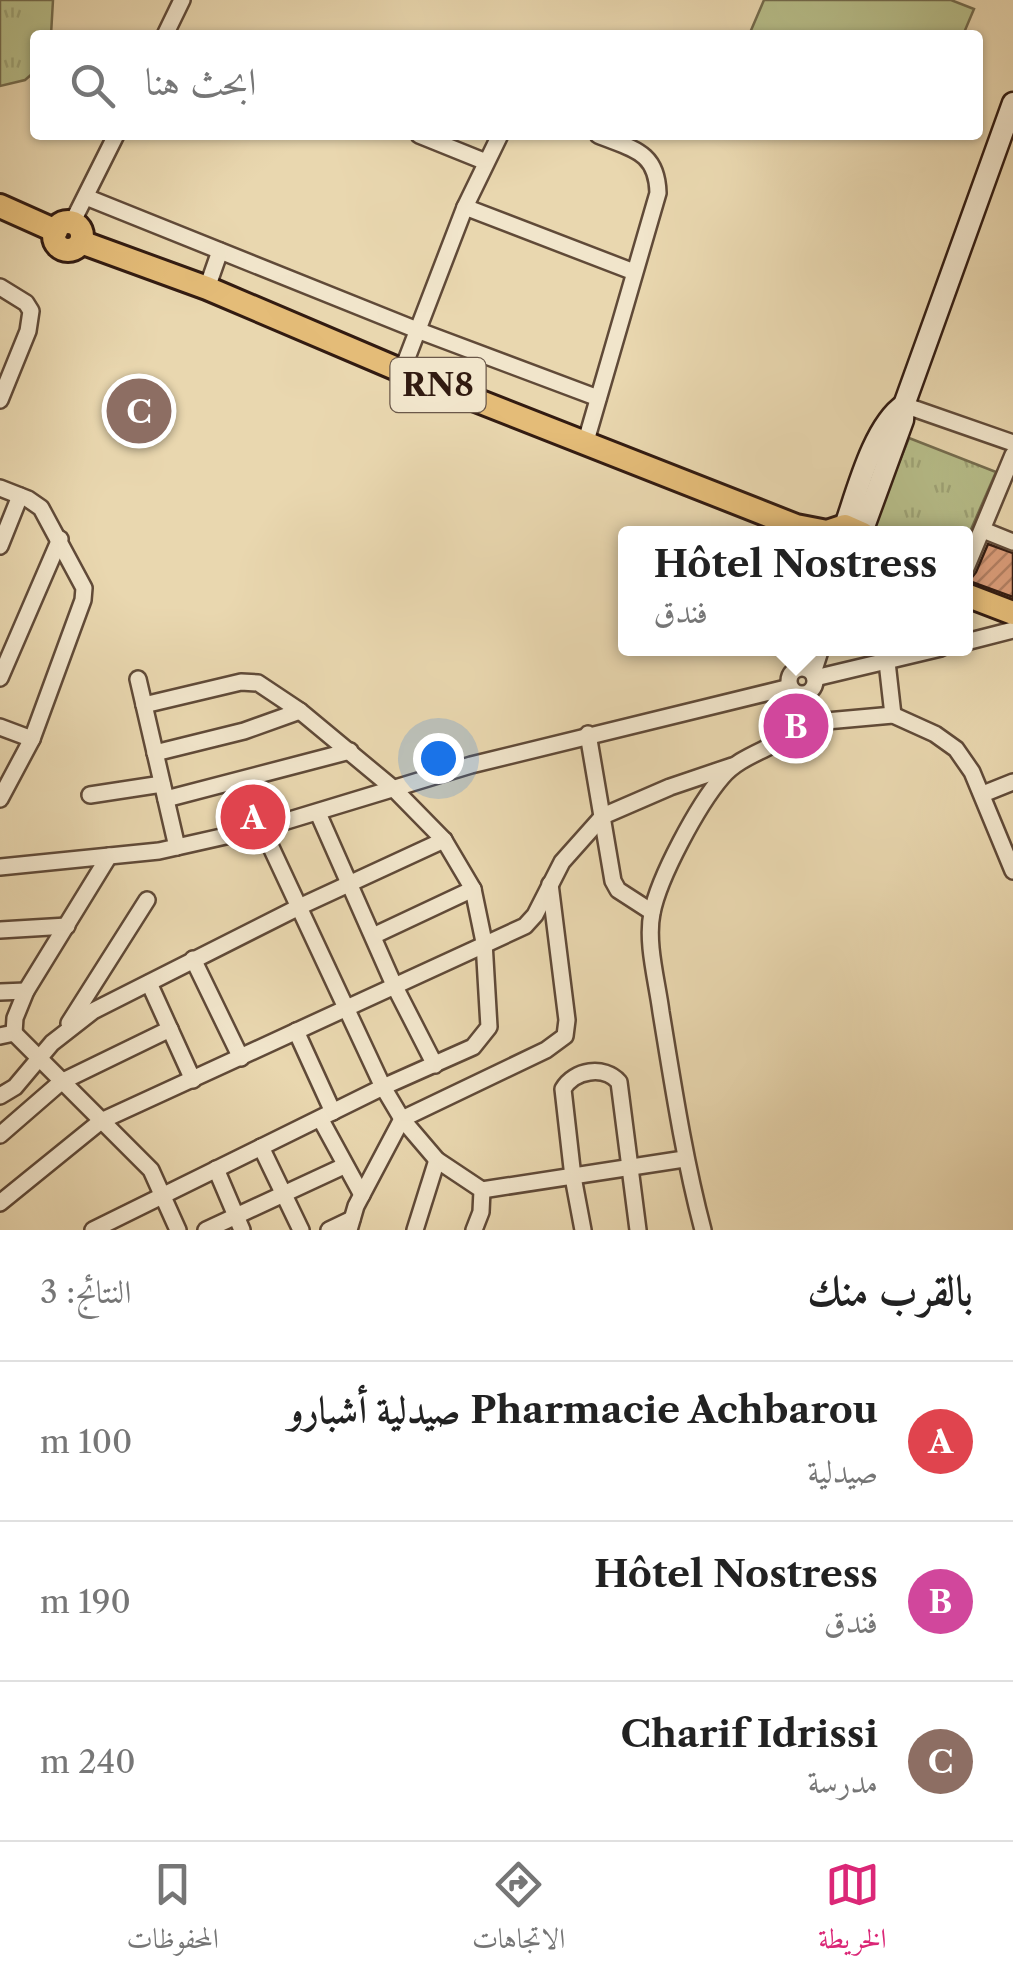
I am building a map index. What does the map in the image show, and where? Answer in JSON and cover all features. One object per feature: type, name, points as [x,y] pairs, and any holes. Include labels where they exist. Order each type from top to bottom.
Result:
[{"type":"main road","name":"RN8","points":[[0,206],[789,526]]},
{"type":"main road","points":[[973,598],[1013,613]]},
{"type":"street","points":[[167,30],[182,0]]},
{"type":"street","points":[[849,526],[903,420],[904,405],[1013,103]]},
{"type":"street","points":[[70,232],[114,140]]},
{"type":"street","points":[[431,140],[486,162]]},
{"type":"street","points":[[402,371],[465,206],[497,140]]},
{"type":"street","points":[[586,442],[658,193],[658,173],[642,154],[610,140]]},
{"type":"street","points":[[86,197],[598,398]]},
{"type":"street","points":[[465,206],[634,272]]},
{"type":"street","points":[[207,288],[220,251]]},
{"type":"street","points":[[0,287],[26,303],[32,312],[0,400]]},
{"type":"street","points":[[904,405],[1013,443]]},
{"type":"street","points":[[973,552],[1009,480],[1013,455]]},
{"type":"street","points":[[0,488],[41,508],[84,588],[32,739],[0,799]]},
{"type":"street","points":[[0,546],[20,496]]},
{"type":"street","points":[[983,530],[1013,542]]},
{"type":"street","points":[[0,678],[60,540]]},
{"type":"street","points":[[973,640],[1013,630]]},
{"type":"street","points":[[0,867],[176,848],[318,813],[471,764],[588,734],[795,691],[810,692],[807,656]]},
{"type":"street","points":[[809,673],[817,656]]},
{"type":"street","points":[[804,723],[791,673],[910,656]]},
{"type":"street","points":[[886,662],[892,716]]},
{"type":"street","points":[[138,679],[176,848]]},
{"type":"street","points":[[93,1230],[383,1087],[473,1047],[489,1027],[484,942],[472,889],[444,840],[394,789],[265,686],[250,682],[144,704]]},
{"type":"street","points":[[156,753],[244,732],[300,712]]},
{"type":"street","points":[[0,1202],[101,1121],[525,926],[562,862],[602,816],[732,766],[792,736],[804,723],[892,716],[935,734],[956,749],[983,794],[1013,870]]},
{"type":"street","points":[[0,727],[32,739]]},
{"type":"street","points":[[588,734],[615,887],[652,912]]},
{"type":"street","points":[[90,796],[164,791],[254,778],[350,751]]},
{"type":"street","points":[[703,1230],[684,1159],[657,982],[652,912],[688,828],[732,766]]},
{"type":"street","points":[[983,794],[1013,782]]},
{"type":"street","points":[[318,813],[434,1065]]},
{"type":"street","points":[[262,828],[383,1087],[402,1119],[437,1160],[482,1190],[684,1159]]},
{"type":"street","points":[[0,1096],[16,1087],[38,1057],[92,1011],[299,906],[444,840]]},
{"type":"street","points":[[108,856],[26,991],[7,1034],[38,1057],[151,1170],[178,1230]]},
{"type":"street","points":[[329,1230],[350,1224],[402,1119],[546,1050],[566,1036],[550,884]]},
{"type":"street","points":[[373,936],[472,889]]},
{"type":"street","points":[[61,1035],[147,900]]},
{"type":"street","points":[[0,930],[67,926]]},
{"type":"street","points":[[193,960],[240,1058]]},
{"type":"street","points":[[148,983],[193,1080]]},
{"type":"street","points":[[0,992],[26,991]]},
{"type":"street","points":[[0,1135],[62,1082],[170,1029]]},
{"type":"street","points":[[296,1031],[344,1166],[362,1195]]},
{"type":"street","points":[[583,1230],[563,1089],[572,1078],[599,1071],[613,1075],[618,1082],[638,1230]]},
{"type":"street","points":[[262,1148],[301,1230]]},
{"type":"street","points":[[415,1230],[437,1160]]},
{"type":"street","points":[[206,1230],[239,1223],[283,1194],[344,1166]]},
{"type":"street","points":[[216,1169],[239,1223]]},
{"type":"street","points":[[474,1230],[481,1212],[482,1190]]},
{"type":"green space","points":[[0,0],[53,0],[51,30],[30,30],[30,76],[0,86]]},
{"type":"green space","points":[[764,0],[951,0],[974,9],[965,30],[751,30]]},
{"type":"green space","points":[[909,438],[996,472],[973,526],[873,526]]},
{"type":"building","points":[[988,544],[1013,553],[1013,597],[973,582]]},
{"type":"place","name":"Charif Idrissi","points":[[139,411]]},
{"type":"place","name":"Hôtel Nostress","points":[[796,726]]},
{"type":"place","name":"Pharmacie Achbarou صيدلية أشبارو","points":[[253,817]]}]
